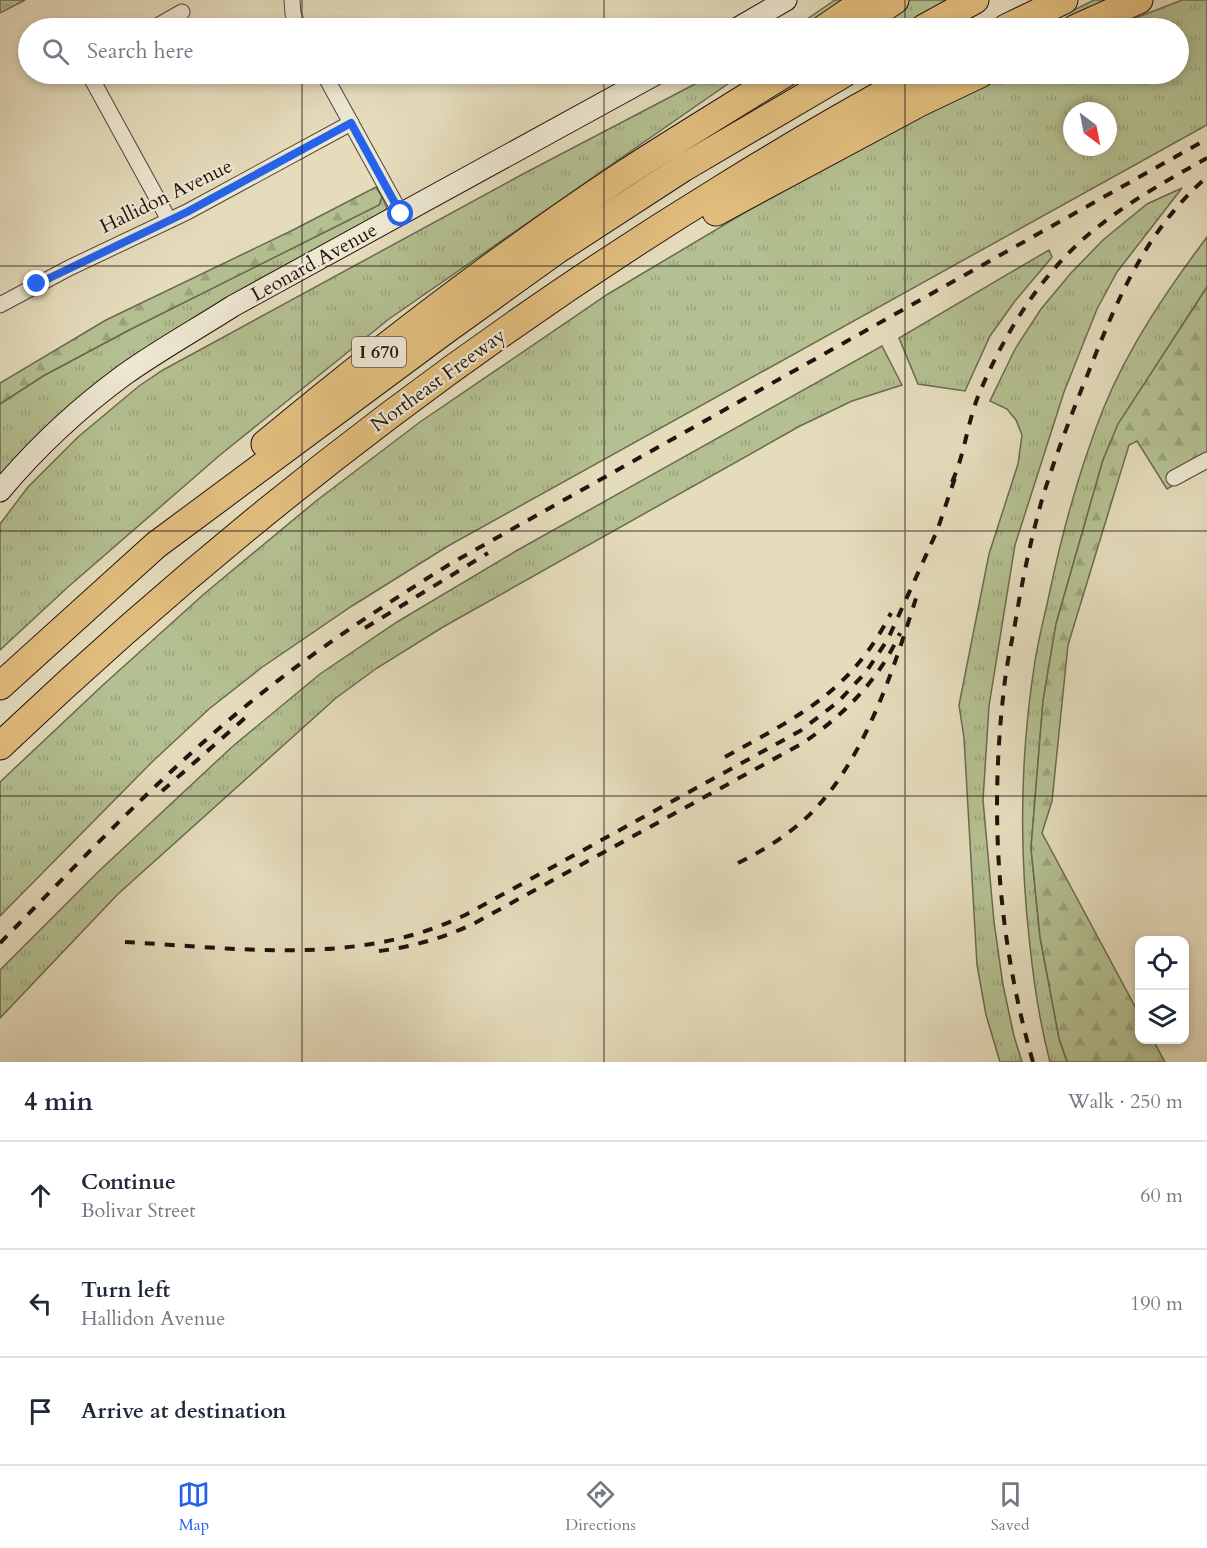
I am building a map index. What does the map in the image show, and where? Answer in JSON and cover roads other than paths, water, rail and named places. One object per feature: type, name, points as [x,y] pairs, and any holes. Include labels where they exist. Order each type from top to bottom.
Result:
[{"type":"highway","points":[[840,18],[866,0]]},
{"type":"highway","points":[[869,18],[895,0]]},
{"type":"highway","points":[[942,18],[975,0]]},
{"type":"highway","points":[[1027,18],[1064,0]]},
{"type":"highway","points":[[1098,18],[1139,0]]},
{"type":"highway","points":[[617,179],[685,125],[745,84]]},
{"type":"highway","name":"I 670","points":[[156,545],[245,460],[334,386],[452,295],[617,179],[768,84]]},
{"type":"highway","name":"Northeast Freeway","points":[[0,686],[156,545],[443,332],[557,250],[683,168],[826,84]]},
{"type":"highway","name":"Northeast Freeway","points":[[0,746],[129,626],[230,540],[407,401],[538,307],[657,229],[761,165],[903,84]]},
{"type":"highway","points":[[538,307],[919,103],[959,84]]},
{"type":"street","points":[[761,16],[786,0]]},
{"type":"street","points":[[757,18],[796,0]]},
{"type":"street","points":[[292,1],[295,18]]},
{"type":"street","points":[[172,18],[182,12]]},
{"type":"street","points":[[94,84],[169,220]]},
{"type":"street","points":[[330,84],[401,214]]},
{"type":"street","name":"Leonard Avenue","points":[[0,491],[63,426],[126,374],[233,306],[638,84]]},
{"type":"street","name":"Hallidon Avenue","points":[[0,305],[69,268],[169,220],[351,123]]},
{"type":"street","points":[[1174,478],[1207,460]]},
{"type":"railway","points":[[0,943],[127,813],[235,714],[294,668],[387,604],[450,564],[1207,139]]},
{"type":"railway","points":[[952,482],[960,462],[977,399],[987,375],[1012,327],[1043,283],[1079,243],[1112,216],[1207,158]]},
{"type":"railway","points":[[1033,1062],[1021,1016],[1004,924],[997,830],[997,783],[1004,689],[1024,576],[1043,496],[1053,465],[1109,321],[1149,244],[1185,198],[1207,177]]},
{"type":"railway","points":[[125,942],[255,950],[299,950],[342,948],[385,942],[427,931],[467,914],[800,731],[838,702],[866,672],[888,639],[937,531],[956,475]]},
{"type":"railway","points":[[365,628],[488,553]]},
{"type":"railway","points":[[738,863],[774,843],[806,818],[845,771],[875,714],[917,595]]},
{"type":"railway","points":[[725,757],[777,728],[821,699],[859,663],[891,613]]},
{"type":"railway","points":[[379,951],[427,941],[473,924],[803,743],[833,720],[859,695],[882,666],[900,633]]},
{"type":"railway","points":[[162,791],[245,718]]}]
